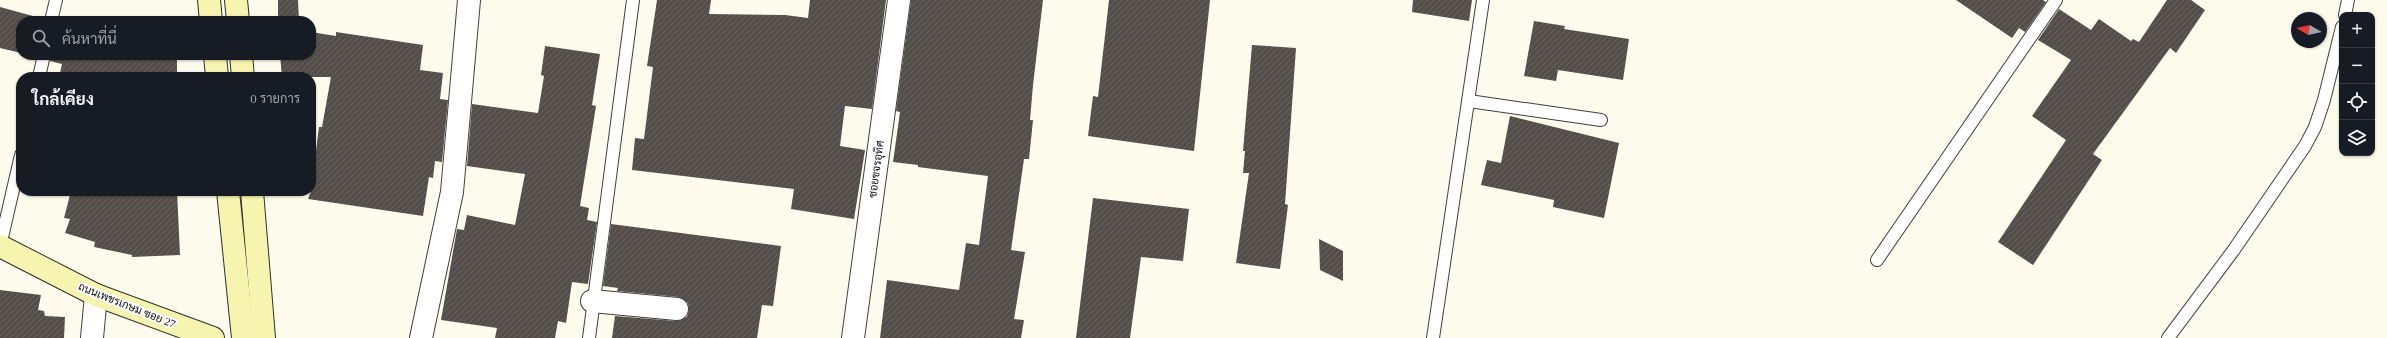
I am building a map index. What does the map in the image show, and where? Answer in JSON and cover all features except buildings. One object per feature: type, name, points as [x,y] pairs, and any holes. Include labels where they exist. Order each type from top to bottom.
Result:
[{"type":"main road","points":[[209,0],[211,16]]},
{"type":"main road","points":[[236,0],[238,16]]},
{"type":"main road","points":[[215,60],[217,72]]},
{"type":"main road","points":[[241,60],[243,72]]},
{"type":"main road","points":[[229,196],[243,338]]},
{"type":"main road","points":[[252,196],[264,338]]},
{"type":"main road","name":"ถนนเพชรเกษม ซอย 27","points":[[0,246],[96,295],[213,338]]},
{"type":"street","points":[[422,338],[452,192],[469,0]]},
{"type":"street","name":"ซอยขจรอุทิศ","points":[[853,338],[899,0]]},
{"type":"street","points":[[92,338],[96,295]]},
{"type":"street","points":[[592,301],[677,309]]},
{"type":"lane","points":[[52,16],[56,0]]},
{"type":"lane","points":[[589,338],[592,301],[633,0]]},
{"type":"lane","points":[[1433,338],[1483,0]]},
{"type":"lane","points":[[1877,260],[2056,0]]},
{"type":"lane","points":[[2346,12],[2348,0]]},
{"type":"lane","points":[[2168,338],[2233,251],[2305,146],[2315,127],[2324,100],[2339,39]]},
{"type":"lane","points":[[40,72],[43,60]]},
{"type":"lane","points":[[1469,101],[1601,120]]},
{"type":"lane","points":[[0,246],[16,177]]}]
